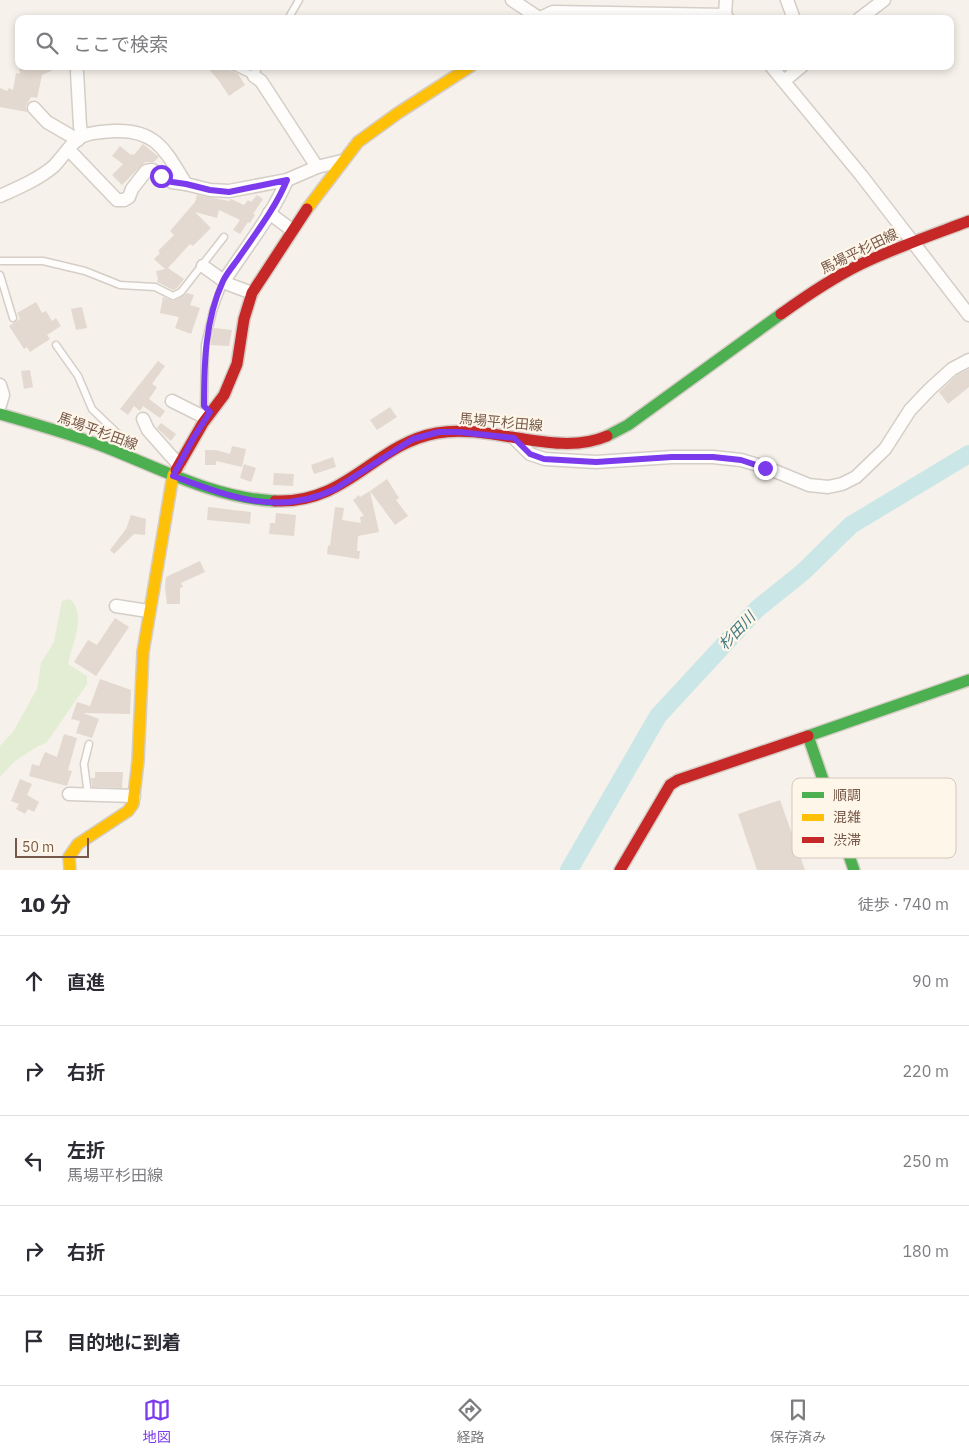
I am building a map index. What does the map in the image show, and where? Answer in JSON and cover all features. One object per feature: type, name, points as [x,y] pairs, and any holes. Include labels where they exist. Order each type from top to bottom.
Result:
[{"type":"street","points":[[512,0],[534,15]]},
{"type":"street","points":[[726,0],[727,15]]},
{"type":"street","points":[[787,0],[793,15]]},
{"type":"street","points":[[864,15],[884,0]]},
{"type":"street","points":[[542,15],[552,6],[695,15]]},
{"type":"street","points":[[70,870],[69,857],[78,844],[128,811],[133,804],[138,761],[133,725],[148,611],[176,470],[208,415],[224,395],[237,364],[244,319],[252,293],[292,230],[358,142],[398,113],[465,70]]},
{"type":"street","points":[[774,70],[861,175],[969,315]]},
{"type":"street","points":[[784,81],[797,70]]},
{"type":"street","points":[[256,71],[317,167]]},
{"type":"street","points":[[77,72],[80,138]]},
{"type":"street","points":[[34,108],[48,122],[80,138]]},
{"type":"street","points":[[0,196],[53,167],[80,138],[118,131],[128,131],[144,136],[159,144],[186,184]]},
{"type":"street","points":[[68,150],[118,200],[129,197],[132,189],[146,171],[152,170],[172,182],[229,192],[287,180],[317,167],[342,161]]},
{"type":"street","points":[[224,281],[269,213],[287,180]]},
{"type":"street","points":[[269,213],[292,230]]},
{"type":"street","name":"馬場平杉田線","points":[[0,414],[176,470],[229,496],[268,502],[288,502],[312,498],[335,489],[404,444],[421,436],[439,432],[459,432],[579,443],[612,434],[628,425],[814,290],[859,266],[969,220]]},
{"type":"street","points":[[203,266],[224,281],[252,293]]},
{"type":"street","points":[[514,438],[530,454],[544,459],[596,462],[672,457],[713,457],[741,460],[809,485],[828,487],[842,484],[856,477],[885,449],[910,410],[930,389],[952,369],[969,360]]},
{"type":"street","points":[[0,385],[3,395],[0,405]]},
{"type":"street","points":[[172,401],[208,415]]},
{"type":"street","points":[[143,419],[148,430],[176,470]]},
{"type":"street","points":[[116,606],[148,611]]},
{"type":"street","points":[[620,870],[670,785],[678,780],[969,680]]},
{"type":"street","points":[[808,736],[822,778]]},
{"type":"street","points":[[69,794],[134,796]]},
{"type":"street","points":[[850,858],[854,870]]},
{"type":"lane","points":[[290,15],[299,0]]},
{"type":"lane","points":[[0,261],[43,261],[86,271],[120,286],[155,287],[173,296],[181,292],[224,238]]},
{"type":"lane","points":[[0,275],[13,318]]},
{"type":"lane","points":[[208,415],[204,406],[205,345],[213,311],[224,281]]},
{"type":"lane","points":[[56,345],[78,376],[92,409],[118,434],[116,452]]},
{"type":"lane","points":[[88,795],[84,764],[89,744]]},
{"type":"green space","points":[[70,599],[75,606],[78,622],[68,664],[87,676],[87,684],[47,742],[15,761],[0,777],[0,746],[13,732],[37,689],[41,663],[54,642],[62,601]]},
{"type":"building","points":[[20,70],[53,70],[42,75],[37,98],[31,97],[26,106],[27,112],[0,107],[0,88],[7,91],[9,88],[13,90],[16,73],[20,74]]},
{"type":"building","points":[[209,70],[230,70],[238,74],[245,85],[229,96]]},
{"type":"building","points":[[143,144],[159,157],[154,162],[145,162],[122,185],[112,175],[123,164],[112,156],[120,146],[131,155],[134,155]]},
{"type":"building","points":[[197,195],[229,201],[231,199],[244,205],[248,200],[251,202],[257,195],[263,199],[253,214],[255,215],[250,223],[248,222],[240,234],[233,230],[240,220],[219,210],[217,218],[195,212],[211,228],[193,246],[190,244],[168,268],[184,279],[173,290],[157,282],[156,271],[165,269],[154,259],[160,253],[158,251],[174,235],[170,231],[195,202]]},
{"type":"building","points":[[187,293],[194,295],[190,305],[200,308],[191,334],[175,328],[179,317],[160,313],[163,297],[173,301]]},
{"type":"building","points":[[36,302],[42,313],[46,311],[52,321],[56,318],[61,326],[47,335],[50,339],[30,352],[27,347],[24,349],[9,326],[20,319],[17,313]]},
{"type":"building","points":[[82,307],[87,328],[76,330],[71,309]]},
{"type":"building","points":[[214,328],[232,330],[229,346],[210,345]]},
{"type":"building","points":[[158,361],[165,366],[152,384],[157,387],[149,399],[165,411],[160,418],[143,406],[140,411],[134,406],[128,415],[120,409]]},
{"type":"building","points":[[969,369],[969,387],[948,404],[939,392],[957,375]]},
{"type":"building","points":[[30,370],[33,387],[24,389],[21,371]]},
{"type":"building","points":[[390,407],[397,417],[377,430],[370,420]]},
{"type":"building","points":[[161,423],[176,434],[171,441],[157,428]]},
{"type":"building","points":[[232,446],[246,449],[242,467],[216,461],[216,465],[205,465],[205,450],[216,450],[230,454]]},
{"type":"building","points":[[333,457],[336,467],[314,474],[311,465]]},
{"type":"building","points":[[244,464],[256,468],[251,482],[240,478]]},
{"type":"building","points":[[274,473],[294,474],[293,486],[273,485]]},
{"type":"building","points":[[387,479],[399,498],[396,500],[408,516],[395,525],[370,491]]},
{"type":"building","points":[[370,491],[379,532],[358,536],[357,551],[360,551],[359,559],[327,554],[328,545],[330,546],[335,507],[344,508],[342,520],[361,523],[360,517],[364,516],[353,500],[359,495],[360,497]]},
{"type":"building","points":[[208,507],[251,512],[250,524],[207,520]]},
{"type":"building","points":[[276,513],[296,515],[294,536],[269,534],[270,523],[275,523]]},
{"type":"building","points":[[131,515],[146,519],[145,535],[134,534],[114,554],[110,550],[126,529]]},
{"type":"building","points":[[200,561],[205,572],[181,583],[183,587],[180,588],[180,604],[167,604],[166,577]]},
{"type":"building","points":[[115,618],[129,627],[96,676],[74,662],[88,640],[97,645]]},
{"type":"building","points":[[100,679],[131,690],[130,714],[83,713],[99,719],[92,738],[76,733],[80,721],[71,719],[77,702],[90,706]]},
{"type":"building","points":[[64,734],[77,738],[68,770],[72,771],[67,786],[29,776],[32,764],[39,766],[45,752],[57,757]]},
{"type":"building","points":[[95,772],[123,772],[122,788],[92,787],[91,778],[95,778]]},
{"type":"building","points":[[20,779],[32,784],[27,795],[39,802],[34,812],[28,809],[25,814],[16,809],[19,804],[11,801]]},
{"type":"building","points":[[780,800],[792,834],[792,858],[801,858],[805,870],[757,870],[738,814]]},
{"type":"waterway","name":"杉田川","points":[[569,870],[658,716],[757,609],[803,572],[851,525],[969,454]]},
{"type":"traffic: fast","points":[[607,436],[628,425],[781,314]]},
{"type":"traffic: fast","points":[[0,414],[92,442],[209,488],[252,499],[275,501]]},
{"type":"traffic: fast","points":[[822,778],[808,736],[969,680]]},
{"type":"traffic: fast","points":[[850,858],[854,870]]},
{"type":"traffic: slow","points":[[307,209],[358,142],[398,113],[465,70]]},
{"type":"traffic: slow","points":[[70,870],[69,857],[78,844],[128,811],[133,804],[138,761],[143,652],[173,475],[176,470]]},
{"type":"traffic: jam","points":[[176,470],[203,423],[224,395],[237,364],[244,319],[252,293],[307,209]]},
{"type":"traffic: jam","points":[[781,314],[819,288],[859,265],[899,247],[969,221]]},
{"type":"traffic: jam","points":[[275,501],[300,499],[322,493],[342,484],[395,449],[415,439],[437,433],[457,431],[479,432],[545,442],[567,443],[588,442],[607,436]]},
{"type":"traffic: jam","points":[[620,870],[670,785],[678,780],[808,736]]},
{"type":"route","points":[[161,176],[172,182],[229,192],[287,180],[269,213],[224,281],[213,311],[205,345],[204,406],[210,412],[173,476],[229,496],[250,500],[268,502],[302,500],[335,489],[413,439],[439,432],[459,432],[514,438],[530,454],[544,459],[596,462],[672,457],[713,457],[741,460],[765,468]]}]
